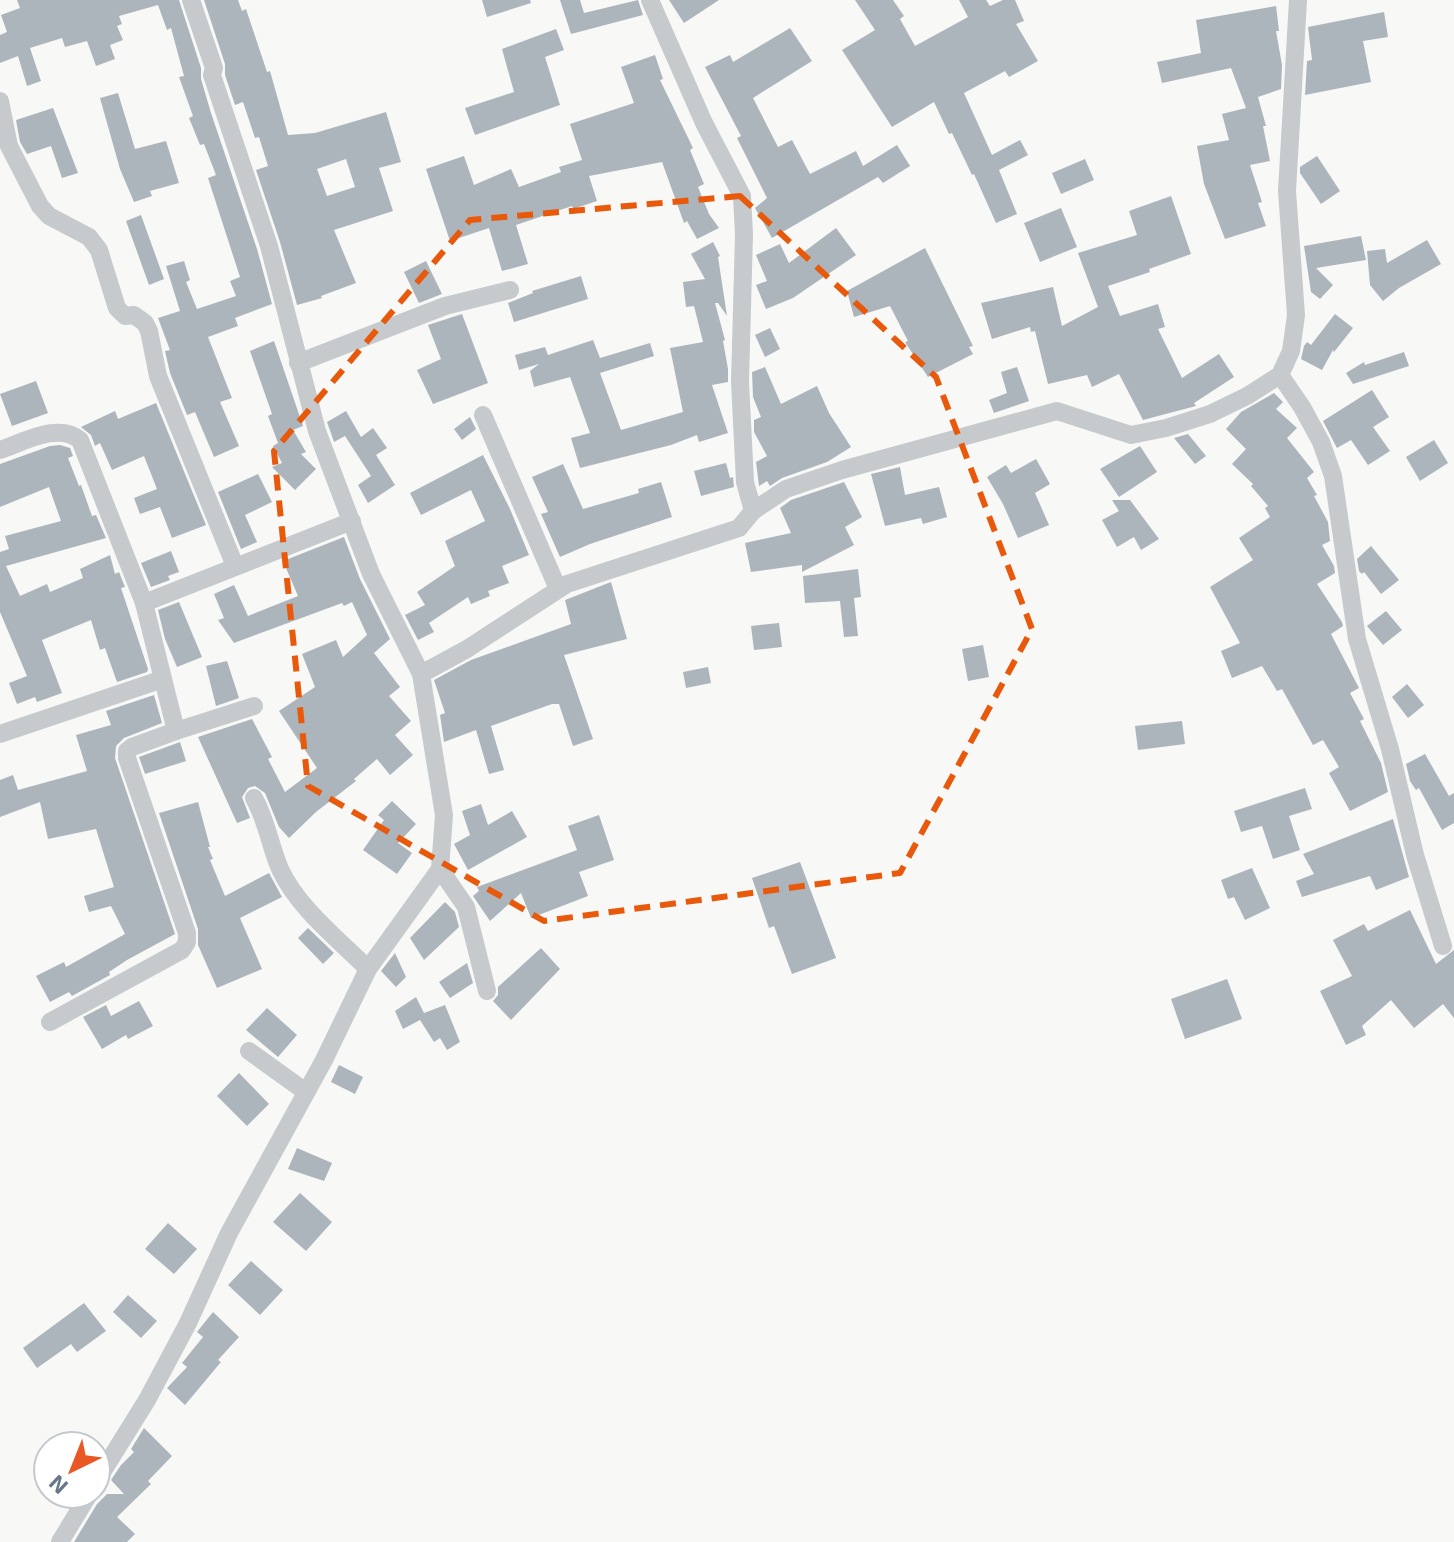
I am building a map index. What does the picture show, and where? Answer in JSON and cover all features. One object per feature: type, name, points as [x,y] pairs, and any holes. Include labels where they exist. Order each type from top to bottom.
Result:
[{"type":"street","points":[[112,1456],[147,1400],[188,1323],[229,1233],[306,1092],[368,969],[440,869],[444,815],[421,674],[371,574],[317,431],[269,246],[212,75],[214,68],[191,0]]},
{"type":"street","points":[[650,0],[704,123],[742,196],[744,234],[740,382],[745,482],[753,511]]},
{"type":"street","points":[[421,674],[467,649],[567,584],[739,528],[753,511],[786,489],[842,470],[1057,411],[1131,435],[1166,428],[1210,414],[1280,375],[1291,351],[1296,315],[1287,191],[1298,0]]},
{"type":"street","points":[[0,101],[9,146],[40,206],[49,216],[89,237],[99,250],[117,308],[125,316],[134,315],[145,323],[158,376],[235,566]]},
{"type":"street","points":[[298,363],[445,306],[510,290]]},
{"type":"street","points":[[1280,375],[1321,442],[1333,476],[1357,639],[1390,749],[1415,855],[1443,946]]},
{"type":"street","points":[[483,415],[558,589]]},
{"type":"street","points":[[2,444],[59,431],[71,433],[80,440],[144,603],[176,731]]},
{"type":"street","points":[[144,603],[352,521]]},
{"type":"street","points":[[0,734],[163,679]]},
{"type":"street","points":[[50,1022],[182,950],[187,942],[187,933],[127,751],[176,731],[254,706]]},
{"type":"street","points":[[254,798],[262,812],[280,869],[292,889],[368,969]]},
{"type":"street","points":[[440,869],[466,907],[487,991]]},
{"type":"street","points":[[249,1051],[306,1092]]},
{"type":"street","points":[[60,1542],[79,1510]]},
{"type":"highlighted area","points":[[740,196],[936,377],[1032,629],[900,873],[544,921],[308,786],[274,451],[470,220]]},
{"type":"building","points":[[17,0],[179,0],[201,68],[211,113],[257,249],[272,304],[235,318],[238,326],[208,337],[232,398],[220,402],[239,446],[214,457],[195,412],[187,415],[170,373],[165,351],[170,350],[158,318],[180,311],[166,266],[184,261],[190,280],[186,282],[197,309],[236,296],[230,281],[240,277],[208,178],[216,175],[204,144],[200,145],[189,118],[193,116],[179,77],[184,76],[171,28],[167,30],[158,5],[119,16],[122,24],[117,26],[123,40],[110,45],[115,59],[96,66],[87,41],[65,47],[62,38],[30,48],[41,81],[27,86],[18,56],[0,63],[0,35],[7,32],[1,15],[20,8]]},
{"type":"building","points":[[204,0],[238,0],[242,11],[246,9],[267,72],[270,71],[288,135],[315,133],[386,112],[401,162],[379,168],[393,211],[334,230],[356,283],[297,305],[256,170],[268,166],[243,102],[235,105],[225,75],[225,64]],"holes":[[[346,159],[355,187],[327,196],[317,169]]]},
{"type":"building","points":[[482,0],[530,0],[531,3],[487,17]]},
{"type":"building","points":[[560,0],[580,0],[584,13],[638,0],[643,15],[571,34]]},
{"type":"building","points":[[669,0],[719,0],[684,23]]},
{"type":"building","points":[[855,0],[893,0],[904,16],[900,19],[915,46],[968,17],[959,0],[986,0],[990,6],[1003,0],[1015,0],[1024,21],[1016,24],[1038,61],[1009,77],[1005,71],[964,93],[992,155],[1020,140],[1028,155],[999,170],[1017,214],[996,223],[974,174],[952,133],[949,134],[934,102],[892,127],[842,50],[875,30]]},
{"type":"building","points":[[1276,6],[1279,31],[1276,31],[1282,65],[1281,89],[1258,97],[1266,126],[1263,126],[1270,161],[1250,165],[1266,226],[1225,239],[1204,184],[1197,146],[1229,140],[1222,114],[1246,108],[1231,68],[1162,83],[1157,62],[1201,53],[1196,20]]},
{"type":"building","points":[[1384,12],[1388,37],[1363,41],[1371,82],[1305,95],[1307,61],[1312,60],[1308,27]]},
{"type":"building","points":[[790,28],[812,61],[753,98],[778,147],[792,140],[810,174],[856,151],[863,166],[897,145],[910,166],[883,183],[878,177],[772,238],[755,208],[767,198],[737,138],[741,136],[705,67],[730,55],[733,62]]},
{"type":"building","points":[[556,29],[564,50],[545,57],[560,105],[475,135],[465,108],[514,92],[502,49]]},
{"type":"building","points":[[655,55],[663,79],[660,80],[693,148],[690,150],[704,184],[698,187],[709,214],[719,228],[697,239],[687,221],[684,223],[662,162],[589,176],[597,201],[516,225],[528,264],[502,271],[489,228],[450,241],[426,169],[464,156],[474,185],[511,169],[519,187],[561,172],[559,167],[582,160],[570,124],[634,103],[621,67]]},
{"type":"building","points":[[118,93],[135,149],[166,141],[179,183],[150,191],[152,196],[134,202],[120,169],[100,98]]},
{"type":"building","points":[[53,108],[78,173],[62,178],[51,146],[27,154],[20,142],[16,120]]},
{"type":"building","points":[[1317,156],[1340,191],[1321,204],[1300,173],[1300,167]]},
{"type":"building","points":[[1085,159],[1094,180],[1061,194],[1052,173]]},
{"type":"building","points":[[1171,196],[1191,254],[1108,286],[1120,316],[1158,304],[1165,327],[1158,329],[1182,378],[1219,354],[1234,377],[1194,403],[1196,406],[1143,420],[1119,374],[1092,387],[1087,375],[1048,384],[1035,331],[1031,332],[1030,327],[992,339],[981,303],[1053,287],[1062,326],[1098,307],[1078,253],[1137,235],[1129,211]]},
{"type":"building","points":[[1061,208],[1077,247],[1040,262],[1024,223]]},
{"type":"building","points":[[141,215],[164,279],[149,285],[126,221]]},
{"type":"building","points":[[836,228],[856,255],[793,298],[766,309],[756,285],[767,281],[756,255],[780,244],[789,263]]},
{"type":"building","points":[[1361,236],[1366,260],[1316,268],[1333,285],[1320,299],[1311,292],[1304,246]]},
{"type":"building","points":[[1427,240],[1441,264],[1383,301],[1370,285],[1367,251],[1385,249],[1387,263]]},
{"type":"building","points":[[713,242],[720,256],[727,316],[715,303],[725,340],[728,382],[712,385],[728,433],[699,442],[697,435],[671,445],[580,468],[571,438],[590,433],[570,377],[534,387],[530,371],[539,364],[519,370],[515,355],[545,347],[548,355],[593,340],[600,358],[650,343],[654,356],[600,373],[621,430],[683,412],[670,348],[703,342],[694,306],[686,307],[683,282],[705,279],[691,254]]},
{"type":"building","points":[[925,248],[973,346],[969,347],[973,354],[928,377],[905,342],[908,341],[890,306],[854,317],[847,291]]},
{"type":"building","points":[[426,261],[442,294],[419,303],[404,272]]},
{"type":"building","points":[[581,276],[588,299],[514,322],[508,303],[532,291]]},
{"type":"building","points":[[462,314],[488,383],[433,404],[417,370],[441,359],[428,325]]},
{"type":"building","points":[[1335,314],[1353,328],[1333,350],[1322,370],[1301,359],[1304,346],[1307,342],[1311,345]]},
{"type":"building","points":[[770,328],[780,349],[765,357],[755,335]]},
{"type":"building","points":[[274,341],[303,426],[293,430],[306,452],[301,454],[316,469],[295,490],[272,467],[282,463],[273,446],[278,443],[268,416],[272,414],[250,351]]},
{"type":"building","points":[[1404,352],[1409,366],[1353,384],[1346,373],[1364,362],[1365,365]]},
{"type":"building","points":[[765,367],[781,404],[817,386],[829,413],[851,447],[827,462],[782,478],[770,486],[767,481],[759,486],[756,462],[767,456],[754,432],[754,420],[761,417],[753,397],[752,372]]},
{"type":"building","points":[[1017,367],[1029,401],[994,413],[989,400],[1007,393],[1001,372]]},
{"type":"building","points":[[36,381],[48,413],[12,426],[0,394]]},
{"type":"building","points":[[1372,390],[1389,417],[1373,427],[1390,451],[1368,465],[1351,440],[1337,448],[1323,421]]},
{"type":"building","points":[[1274,393],[1283,402],[1276,409],[1297,428],[1287,438],[1314,472],[1307,478],[1328,522],[1330,541],[1322,545],[1335,573],[1317,584],[1342,622],[1343,626],[1331,634],[1359,688],[1350,693],[1381,763],[1388,792],[1350,811],[1329,773],[1339,767],[1323,740],[1313,745],[1282,689],[1277,691],[1262,666],[1232,678],[1221,651],[1240,643],[1210,587],[1253,560],[1239,538],[1270,517],[1265,508],[1268,506],[1251,486],[1253,484],[1232,464],[1246,449],[1226,429],[1241,412]]},
{"type":"building","points":[[156,403],[206,525],[172,538],[160,507],[140,514],[134,498],[157,489],[144,456],[112,470],[100,443],[95,446],[91,435],[81,427],[115,411],[118,419]]},
{"type":"building","points":[[346,411],[361,437],[373,428],[387,448],[376,455],[395,485],[368,503],[358,485],[371,476],[345,436],[334,442],[327,422]]},
{"type":"building","points":[[470,417],[476,429],[462,440],[454,429]]},
{"type":"building","points":[[1188,434],[1206,456],[1195,464],[1174,438]]},
{"type":"building","points":[[1434,440],[1448,463],[1420,481],[1406,457]]},
{"type":"building","points":[[60,445],[70,448],[73,456],[68,458],[79,486],[106,538],[6,566],[20,596],[47,584],[50,592],[83,578],[80,569],[110,555],[115,574],[119,572],[125,587],[121,588],[148,669],[117,682],[105,648],[100,650],[91,620],[42,640],[62,693],[37,702],[35,697],[17,704],[9,683],[27,676],[0,612],[0,552],[9,549],[5,536],[61,521],[49,487],[0,507],[0,464]]},
{"type":"building","points":[[1140,446],[1157,472],[1119,497],[1100,469]]},
{"type":"building","points":[[483,455],[529,555],[502,566],[509,583],[488,591],[490,596],[471,604],[468,597],[429,623],[434,632],[418,640],[405,615],[425,605],[417,592],[455,566],[445,541],[485,521],[471,490],[421,515],[410,493]]},
{"type":"building","points":[[1036,459],[1050,484],[1035,493],[1049,525],[1018,538],[987,477],[1006,465],[1011,473]]},
{"type":"building","points":[[726,463],[734,487],[701,496],[694,471]]},
{"type":"building","points":[[563,464],[583,509],[639,493],[638,489],[661,482],[672,517],[560,557],[541,514],[548,512],[532,477]]},
{"type":"building","points":[[900,467],[905,495],[939,487],[947,517],[923,524],[921,518],[885,526],[871,474]]},
{"type":"building","points":[[258,474],[272,502],[245,515],[257,542],[241,549],[218,492]]},
{"type":"building","points":[[844,482],[862,517],[845,527],[854,545],[802,572],[802,565],[751,572],[745,543],[791,533],[780,508],[791,500]]},
{"type":"building","points":[[1112,500],[1130,500],[1159,539],[1141,550],[1134,537],[1117,547],[1102,520],[1119,511]]},
{"type":"building","points":[[344,537],[360,579],[390,639],[374,653],[400,687],[389,696],[411,721],[395,735],[413,755],[390,775],[377,759],[289,838],[279,827],[265,793],[255,786],[248,788],[242,797],[250,818],[237,823],[198,737],[252,719],[272,757],[268,759],[285,792],[317,768],[279,711],[315,687],[302,654],[336,640],[343,657],[367,635],[352,602],[234,643],[218,620],[224,618],[214,594],[234,585],[248,616],[298,596],[283,561]]},
{"type":"building","points":[[1371,546],[1399,580],[1381,594],[1364,572],[1359,571],[1357,559]]},
{"type":"building","points":[[171,551],[179,572],[168,576],[170,580],[151,587],[141,563]]},
{"type":"building","points":[[858,569],[861,597],[854,598],[858,636],[844,637],[840,601],[805,603],[803,576]]},
{"type":"building","points":[[611,582],[627,639],[564,655],[593,739],[573,746],[559,704],[552,704],[491,726],[504,770],[489,774],[476,730],[444,742],[440,715],[445,713],[434,680],[471,660],[571,624],[565,600]]},
{"type":"building","points":[[179,602],[202,657],[177,667],[165,639],[158,610]]},
{"type":"building","points":[[1386,611],[1402,630],[1383,645],[1367,626]]},
{"type":"building","points":[[779,623],[782,647],[754,650],[751,626]]},
{"type":"building","points":[[983,645],[989,677],[968,681],[962,649]]},
{"type":"building","points":[[227,661],[239,698],[216,706],[206,666]]},
{"type":"building","points":[[708,667],[711,683],[686,688],[683,672]]},
{"type":"building","points":[[1407,684],[1424,705],[1408,718],[1392,697]]},
{"type":"building","points":[[154,695],[162,723],[124,738],[116,746],[115,758],[175,934],[127,960],[109,972],[110,975],[72,996],[69,992],[50,1002],[36,976],[64,962],[66,967],[125,934],[111,906],[89,912],[84,896],[114,887],[96,829],[48,839],[40,802],[0,817],[0,780],[13,775],[18,790],[87,771],[76,735],[111,725],[106,711]]},
{"type":"building","points":[[1182,721],[1185,744],[1138,750],[1135,726]]},
{"type":"building","points":[[180,742],[186,761],[145,774],[139,757]]},
{"type":"building","points":[[1425,754],[1449,796],[1454,793],[1454,823],[1442,830],[1419,788],[1416,790],[1410,781],[1406,764]]},
{"type":"building","points":[[1305,788],[1312,809],[1289,816],[1300,850],[1273,859],[1262,826],[1241,832],[1234,811]]},
{"type":"building","points":[[392,801],[416,824],[398,843],[412,853],[397,874],[363,850],[384,820],[378,815]]},
{"type":"building","points":[[198,802],[213,859],[210,860],[225,896],[269,873],[282,897],[240,918],[262,969],[217,988],[198,945],[198,929],[159,813]]},
{"type":"building","points":[[481,804],[488,825],[512,811],[527,837],[468,870],[454,844],[470,835],[462,811]]},
{"type":"building","points":[[599,815],[614,860],[579,872],[588,896],[531,918],[521,893],[490,921],[473,896],[479,891],[477,887],[577,850],[568,826]]},
{"type":"building","points":[[1393,819],[1409,877],[1376,890],[1370,876],[1302,897],[1296,881],[1314,874],[1303,854]]},
{"type":"building","points":[[800,862],[836,958],[792,974],[774,926],[769,928],[752,878]]},
{"type":"building","points":[[1252,868],[1270,908],[1245,920],[1234,897],[1228,899],[1221,880]]},
{"type":"building","points":[[445,902],[455,912],[459,927],[424,960],[410,938]]},
{"type":"building","points":[[1410,910],[1436,964],[1454,950],[1454,1018],[1443,1004],[1414,1028],[1391,1000],[1362,1026],[1366,1035],[1346,1045],[1320,991],[1352,976],[1333,940],[1364,924],[1368,931]]},
{"type":"building","points":[[308,928],[334,953],[323,964],[298,938]]},
{"type":"building","points":[[541,948],[560,969],[511,1020],[493,1001],[498,995],[498,987]]},
{"type":"building","points":[[395,953],[406,977],[396,987],[381,971]]},
{"type":"building","points":[[467,963],[473,983],[450,998],[439,982]]},
{"type":"building","points":[[1227,979],[1242,1019],[1185,1039],[1171,999]]},
{"type":"building","points":[[416,997],[424,1013],[445,1005],[460,1042],[447,1050],[440,1038],[434,1042],[420,1020],[403,1029],[395,1011]]},
{"type":"building","points":[[139,1001],[153,1026],[128,1039],[126,1035],[102,1049],[83,1017],[106,1005],[111,1016]]},
{"type":"building","points":[[267,1008],[297,1035],[278,1057],[246,1030]]},
{"type":"building","points":[[339,1065],[363,1077],[355,1094],[331,1082]]},
{"type":"building","points":[[239,1073],[269,1104],[247,1126],[217,1096]]},
{"type":"building","points":[[297,1148],[332,1163],[324,1181],[288,1169]]},
{"type":"building","points":[[300,1193],[332,1222],[306,1251],[273,1222]]},
{"type":"building","points":[[168,1223],[197,1249],[174,1274],[145,1249]]},
{"type":"building","points":[[251,1261],[283,1290],[260,1315],[228,1285]]},
{"type":"building","points":[[128,1295],[157,1321],[141,1338],[113,1312]]},
{"type":"building","points":[[84,1303],[106,1331],[77,1352],[71,1344],[37,1368],[23,1348]]},
{"type":"building","points":[[213,1312],[239,1337],[185,1405],[167,1388],[187,1367],[182,1363],[203,1337],[197,1332]]},
{"type":"building","points":[[144,1428],[172,1456],[148,1481],[151,1484],[117,1517],[135,1534],[127,1542],[74,1542],[93,1510],[112,1510],[112,1494],[124,1494],[112,1478],[134,1452],[131,1449]]}]
